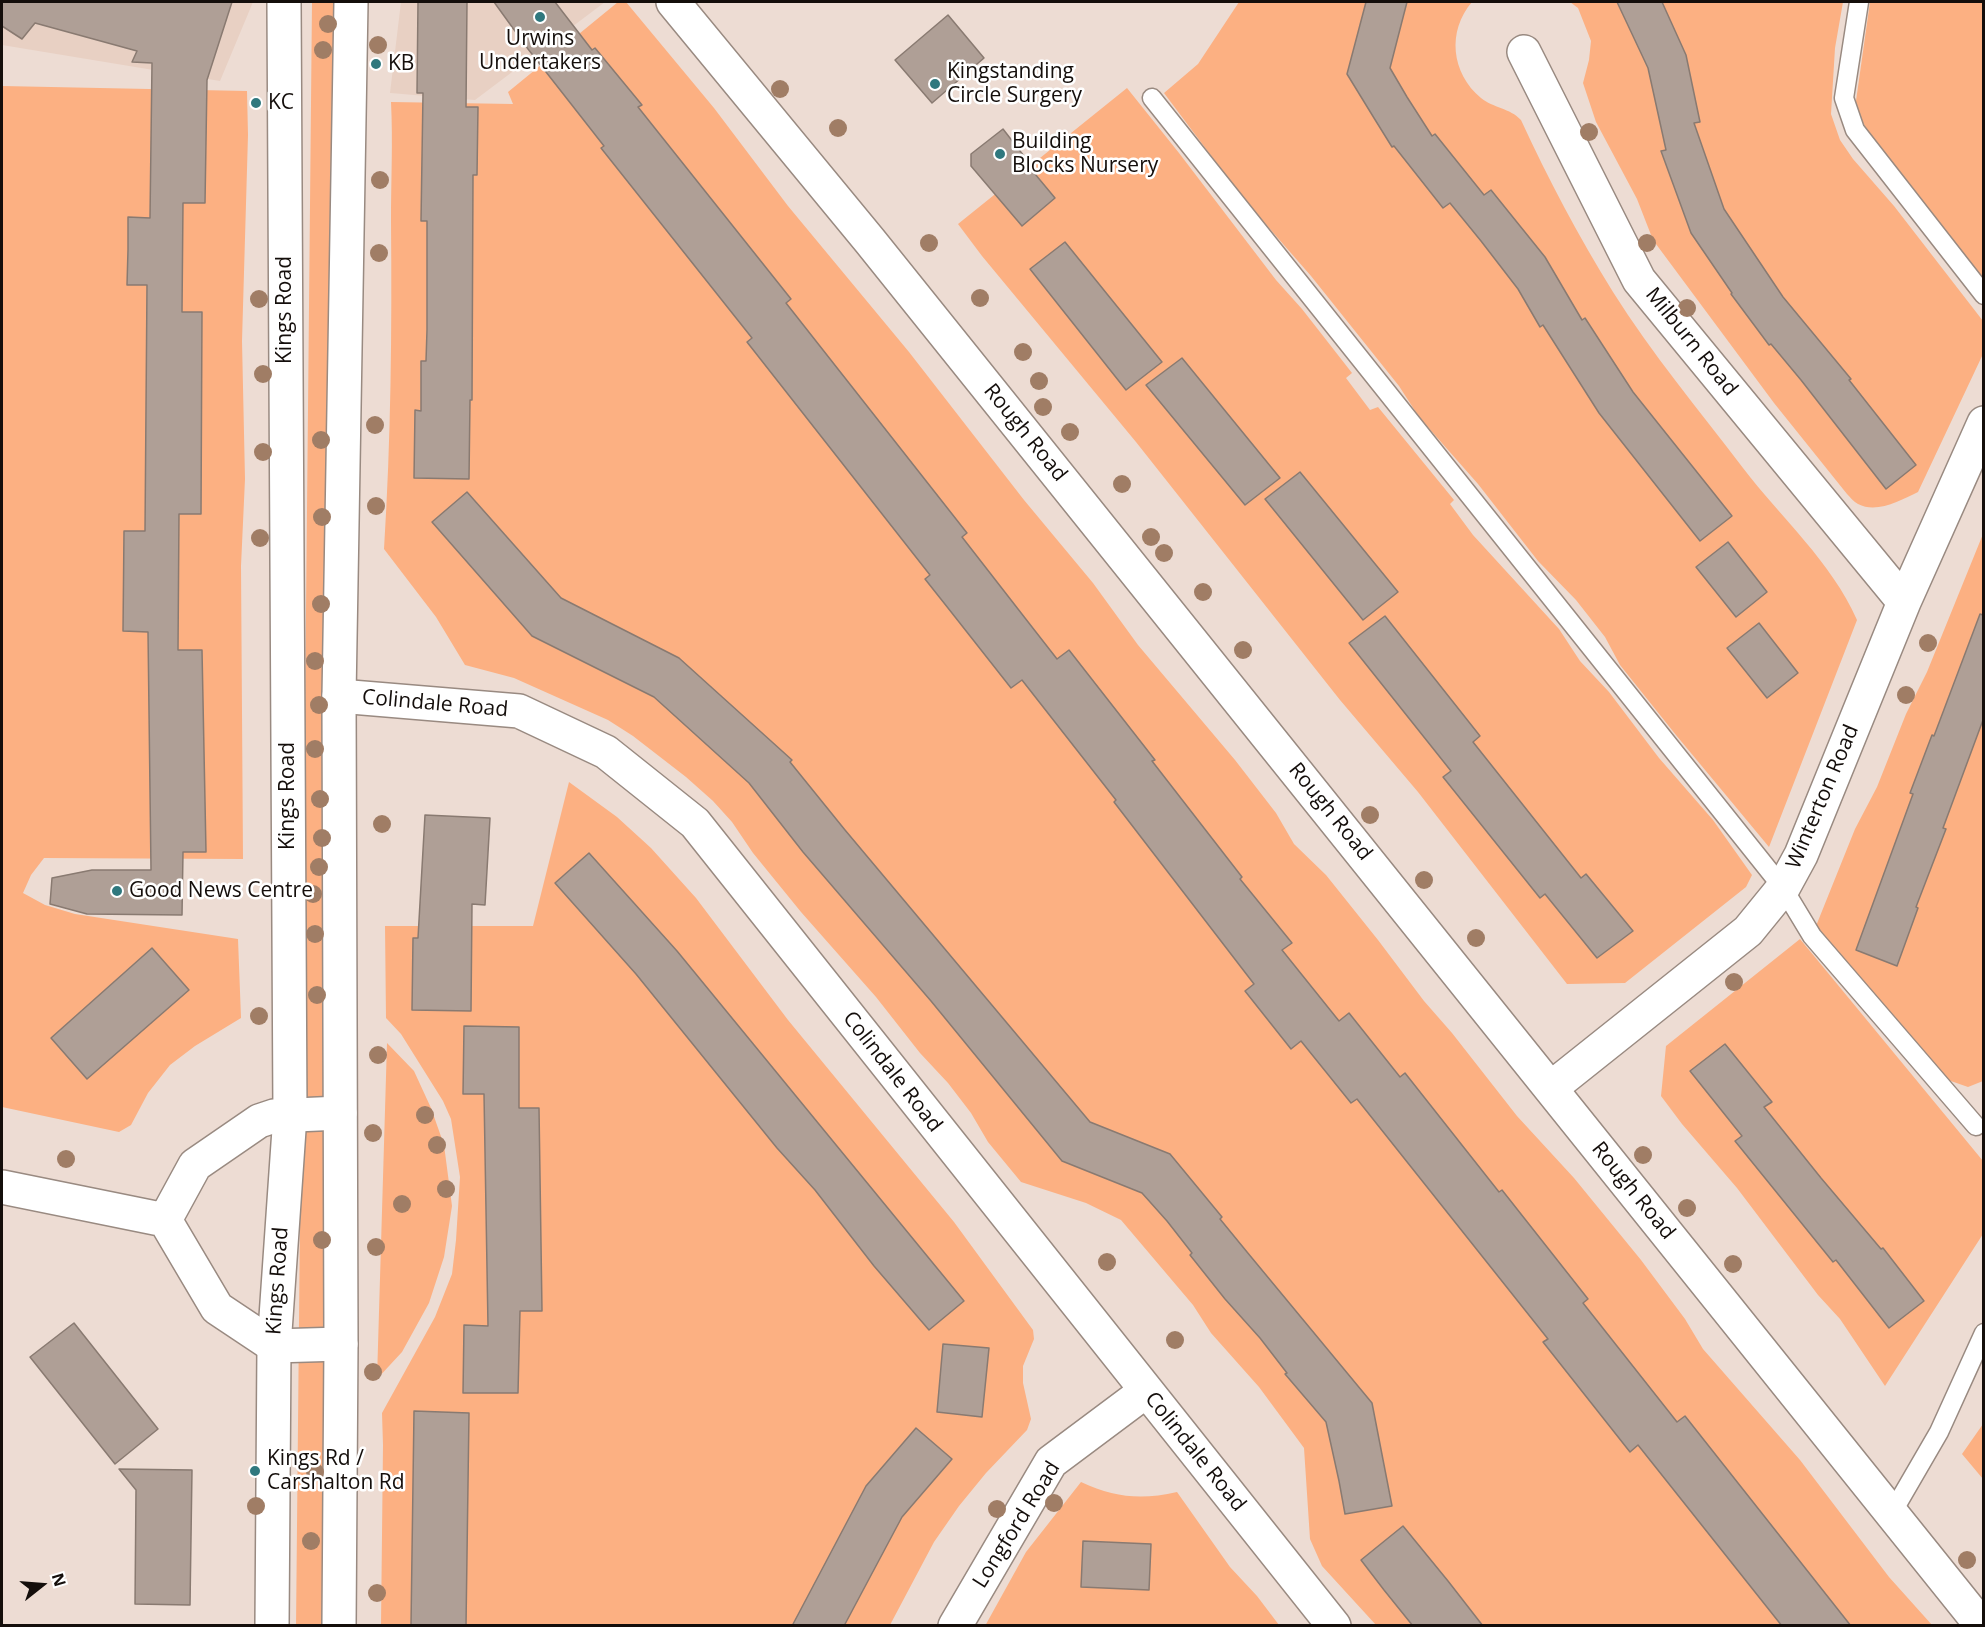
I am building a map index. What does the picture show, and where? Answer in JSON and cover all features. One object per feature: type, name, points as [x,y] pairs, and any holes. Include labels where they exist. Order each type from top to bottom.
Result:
[{"type":"street","name":"Kings Road","points":[[272,1626],[274,1346],[290,1115],[284,2]]},
{"type":"street","points":[[339,1626],[339,696],[351,2]]},
{"type":"street","name":"Rough Road","points":[[673,2],[870,241],[1982,1626]]},
{"type":"street","name":"Milburn Road","points":[[1524,52],[1639,280],[1904,602]]},
{"type":"street","name":"Winterton Road","points":[[1551,1088],[1748,931],[1783,888],[1801,855],[1904,602],[1983,423]]},
{"type":"street","name":"Colindale Road","points":[[339,696],[519,711],[606,752],[695,823],[1334,1626]]},
{"type":"street","points":[[165,1220],[195,1165],[259,1120],[274,1116],[340,1113]]},
{"type":"street","points":[[2,1187],[165,1220],[218,1308],[274,1346],[340,1344]]},
{"type":"street","name":"Longford Road","points":[[956,1626],[1051,1462],[1146,1391]]},
{"type":"lane","points":[[1859,2],[1844,98],[1856,130],[1983,295]]},
{"type":"lane","points":[[1152,98],[1783,888],[1812,936],[1976,1126]]},
{"type":"lane","points":[[1892,1513],[1939,1432],[1983,1333]]},
{"type":"shaded area","points":[[2,2],[253,2],[220,81],[2,45]]},
{"type":"shaded area","points":[[312,2],[339,2],[328,1625],[296,1626]]},
{"type":"shaded area","points":[[401,2],[605,2],[475,100],[390,93]]},
{"type":"shaded area","points":[[618,2],[626,2],[714,108],[788,206],[909,352],[1024,500],[1093,583],[1138,645],[1235,760],[1276,813],[1294,844],[1326,875],[1517,1116],[1574,1178],[1641,1260],[1685,1319],[1703,1349],[1800,1460],[1889,1577],[1932,1625],[1376,1625],[1322,1566],[1310,1539],[1304,1448],[1259,1387],[1211,1333],[1193,1305],[1121,1220],[1086,1203],[1021,1182],[988,1142],[971,1113],[948,1083],[801,912],[753,853],[732,822],[686,777],[633,736],[608,720],[514,678],[465,665],[436,617],[384,549],[390,385],[391,102],[513,104],[508,92]]},
{"type":"shaded area","points":[[1239,2],[1472,2],[1464,13],[1456,39],[1458,64],[1463,77],[1481,98],[1521,120],[1576,229],[1628,315],[1743,468],[1834,578],[1857,620],[1769,847],[1620,665],[1605,637],[1576,600],[1538,561],[1478,484],[1419,417],[1399,386],[1311,276],[1242,197],[1164,93],[1198,64]]},
{"type":"shaded area","points":[[1570,2],[1843,2],[1835,48],[1831,114],[1840,140],[1983,321],[1983,354],[1918,492],[1881,507],[1865,507],[1854,501],[1774,403],[1653,240],[1637,199],[1596,122],[1583,83],[1591,41],[1578,8]]},
{"type":"shaded area","points":[[1870,2],[1983,2],[1983,281],[1873,141],[1855,108]]},
{"type":"shaded area","points":[[2,86],[247,91],[248,135],[242,341],[245,479],[241,566],[243,859],[44,858],[31,875],[23,893],[45,905],[75,914],[238,939],[241,1018],[195,1046],[170,1065],[148,1093],[131,1125],[119,1132],[2,1107]]},
{"type":"shaded area","points":[[1127,88],[1276,280],[1352,373],[1346,378],[1370,410],[1378,407],[1454,500],[1450,504],[1473,535],[1559,629],[1580,661],[1609,692],[1659,758],[1713,820],[1752,875],[1746,887],[1625,983],[1567,984],[1418,792],[1340,700],[1136,442],[958,224]]},
{"type":"shaded area","points":[[1983,534],[1983,1081],[1968,1087],[1948,1080],[1816,926],[1855,829],[1877,787],[1906,714],[1927,672]]},
{"type":"shaded area","points":[[569,782],[617,817],[651,848],[696,898],[788,1020],[954,1222],[1033,1330],[1034,1339],[1023,1366],[1023,1383],[1031,1419],[1027,1430],[986,1473],[959,1506],[934,1542],[890,1625],[381,1625],[382,1413],[435,1317],[452,1274],[460,1177],[451,1119],[443,1101],[401,1034],[386,1018],[385,926],[533,926]]},
{"type":"shaded area","points":[[1800,939],[1983,1161],[1983,1234],[1885,1386],[1840,1319],[1818,1295],[1737,1188],[1661,1096],[1666,1046]]},
{"type":"shaded area","points":[[387,1043],[414,1071],[431,1108],[444,1145],[452,1206],[444,1257],[429,1303],[402,1352],[377,1379]]},
{"type":"shaded area","points":[[1983,1424],[1983,1479],[1962,1454]]},
{"type":"shaded area","points":[[1081,1482],[1105,1491],[1129,1496],[1152,1496],[1177,1492],[1230,1567],[1257,1596],[1279,1625],[985,1626],[1026,1552]]},
{"type":"building","points":[[2,2],[232,2],[207,80],[205,203],[183,203],[182,312],[202,312],[201,514],[179,514],[178,650],[202,650],[206,852],[183,852],[182,915],[87,914],[50,904],[52,878],[92,870],[151,870],[148,632],[123,631],[124,531],[145,531],[147,285],[127,285],[128,217],[150,218],[152,63],[132,62],[137,51],[35,23],[22,39],[2,26]]},
{"type":"building","points":[[418,2],[467,2],[466,107],[478,107],[477,175],[473,175],[472,400],[470,400],[469,479],[414,478],[415,410],[421,411],[421,361],[426,361],[427,330],[427,221],[421,221],[423,93],[417,93]]},
{"type":"building","points":[[494,2],[555,2],[592,50],[595,48],[642,105],[638,107],[791,299],[786,303],[967,533],[962,537],[1057,659],[1069,650],[1155,760],[1152,761],[1242,877],[1240,879],[1292,943],[1282,950],[1339,1021],[1349,1013],[1400,1077],[1405,1073],[1499,1192],[1502,1190],[1588,1299],[1583,1303],[1677,1422],[1685,1416],[1851,1626],[1782,1626],[1638,1445],[1630,1452],[1543,1342],[1548,1339],[1357,1099],[1351,1103],[1301,1041],[1291,1049],[1245,991],[1254,984],[1114,802],[1116,800],[1022,680],[1011,688],[925,579],[930,575],[747,342],[752,338],[601,148],[604,146]]},
{"type":"building","points":[[1366,2],[1407,2],[1390,68],[1407,97],[1432,136],[1435,134],[1484,195],[1491,190],[1545,257],[1582,320],[1585,318],[1633,392],[1732,516],[1700,541],[1599,413],[1543,325],[1540,327],[1518,289],[1450,203],[1443,208],[1394,146],[1392,147],[1374,118],[1347,74]]},
{"type":"building","points":[[1617,2],[1662,2],[1686,55],[1700,122],[1694,123],[1724,209],[1783,297],[1851,379],[1849,380],[1916,465],[1886,489],[1801,380],[1771,344],[1769,345],[1731,294],[1691,233],[1661,151],[1666,150],[1648,68]]},
{"type":"building","name":"Kingstanding Circle Surgery","points":[[948,15],[984,58],[932,103],[895,60]]},
{"type":"building","points":[[1003,129],[1027,160],[1025,162],[1055,198],[1022,226],[971,166],[971,154]]},
{"type":"building","points":[[1065,242],[1162,362],[1126,390],[1030,269]]},
{"type":"building","points":[[1182,358],[1280,478],[1245,505],[1146,385]]},
{"type":"building","points":[[1300,472],[1398,592],[1363,620],[1265,499]]},
{"type":"building","points":[[467,492],[561,598],[679,658],[792,760],[790,762],[845,830],[1090,1122],[1170,1154],[1222,1217],[1220,1219],[1372,1403],[1392,1506],[1345,1514],[1326,1422],[1285,1374],[1287,1373],[1260,1338],[1190,1255],[1192,1253],[1167,1221],[1142,1193],[1062,1161],[931,1001],[803,852],[749,783],[654,697],[532,636],[432,522]]},
{"type":"building","points":[[1728,542],[1767,592],[1736,617],[1696,567]]},
{"type":"building","points":[[1980,614],[1983,615],[1983,720],[1943,828],[1946,829],[1916,907],[1918,908],[1897,966],[1856,950],[1913,794],[1910,793]]},
{"type":"building","points":[[1385,616],[1480,736],[1473,742],[1581,878],[1586,874],[1633,931],[1597,958],[1545,894],[1540,898],[1443,777],[1451,771],[1349,643]]},
{"type":"building","points":[[1759,623],[1798,673],[1767,698],[1727,648]]},
{"type":"building","points":[[425,815],[490,818],[485,905],[472,904],[471,1011],[412,1010],[413,938],[418,938]]},
{"type":"building","points":[[589,853],[677,951],[964,1301],[929,1330],[636,974],[555,883]]},
{"type":"building","points":[[152,948],[189,990],[87,1079],[51,1038]]},
{"type":"building","points":[[464,1026],[519,1027],[519,1108],[539,1108],[542,1311],[520,1311],[518,1393],[463,1393],[464,1325],[488,1326],[484,1094],[463,1094]]},
{"type":"building","points":[[1725,1044],[1772,1102],[1764,1107],[1821,1178],[1881,1249],[1883,1248],[1924,1301],[1889,1328],[1836,1260],[1833,1262],[1735,1141],[1742,1136],[1690,1071]]},
{"type":"building","points":[[74,1323],[158,1429],[115,1464],[30,1357]]},
{"type":"building","points":[[943,1344],[989,1348],[982,1417],[937,1412]]},
{"type":"building","points":[[414,1411],[469,1413],[466,1626],[411,1625]]},
{"type":"building","points":[[916,1428],[952,1459],[902,1517],[844,1626],[792,1626],[866,1486]]},
{"type":"building","points":[[119,1469],[192,1470],[190,1605],[135,1604],[136,1490]]},
{"type":"building","points":[[1403,1526],[1483,1626],[1413,1626],[1384,1590],[1361,1560]]},
{"type":"building","points":[[1083,1541],[1151,1544],[1149,1590],[1081,1587]]},
{"type":"place","name":"Urwins Undertakers","points":[[540,17]]},
{"type":"place","name":"KB","points":[[376,64]]},
{"type":"place","name":"Kingstanding Circle Surgery","points":[[935,84]]},
{"type":"place","name":"KC","points":[[256,103]]},
{"type":"place","name":"Building Blocks Nursery","points":[[1000,154]]},
{"type":"place","name":"Good News Centre","points":[[117,891]]},
{"type":"place","name":"Kings Rd / Carshalton Rd","points":[[255,1471]]}]
